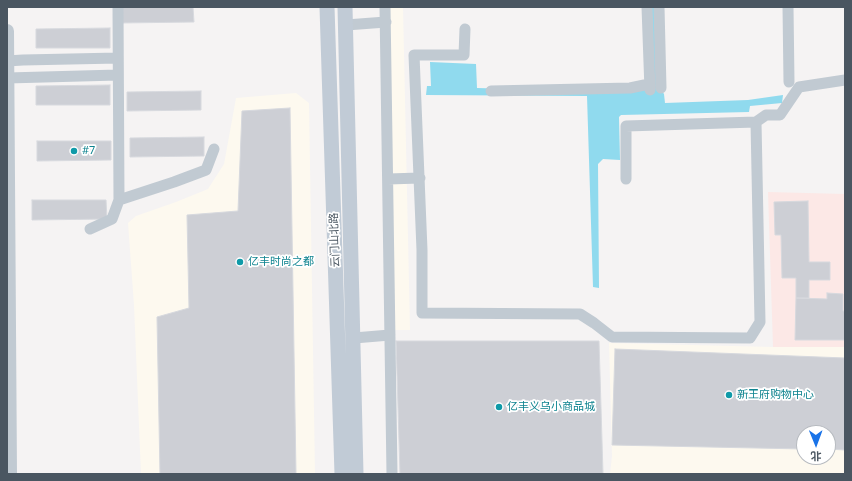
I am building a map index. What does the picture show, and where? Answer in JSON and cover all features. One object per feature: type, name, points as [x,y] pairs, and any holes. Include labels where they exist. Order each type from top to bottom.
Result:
[{"type":"main road","name":"云门山北路","points":[[327,7],[342,474]]},
{"type":"main road","name":"云门山北路","points":[[345,7],[354,338],[356,474]]},
{"type":"street","points":[[90,229],[112,219],[119,200],[118,7]]},
{"type":"street","points":[[385,7],[392,474]]},
{"type":"street","points":[[491,91],[649,87],[648,7]]},
{"type":"street","points":[[659,7],[661,88]]},
{"type":"street","points":[[788,7],[789,82]]},
{"type":"street","points":[[346,25],[386,22]]},
{"type":"street","points":[[465,28],[464,55],[414,55],[420,178],[422,312],[580,314],[612,337],[750,338],[760,322],[756,122]]},
{"type":"street","points":[[7,30],[10,474]]},
{"type":"street","points":[[7,61],[118,58]]},
{"type":"street","points":[[7,78],[118,75]]},
{"type":"street","points":[[626,179],[626,126],[756,122],[766,115],[780,115],[799,87],[845,80]]},
{"type":"street","points":[[119,200],[206,170],[214,149]]},
{"type":"street","points":[[388,179],[420,178]]},
{"type":"street","points":[[354,338],[390,335]]},
{"type":"shaded area","points":[[388,7],[403,7],[410,330],[395,330]]},
{"type":"shaded area","name":"亿丰时尚之都","points":[[296,93],[309,103],[315,474],[141,474],[134,305],[128,223],[136,216],[208,189],[224,164],[236,98]]},
{"type":"shaded area","points":[[768,192],[845,194],[845,347],[773,347]]},
{"type":"shaded area","name":"新王府购物中心","points":[[609,343],[773,347],[845,347],[845,474],[610,474],[612,456]]},
{"type":"water","points":[[651,7],[655,7],[657,84],[664,94],[665,103],[748,100],[783,95],[782,103],[750,106],[749,112],[621,115],[619,117],[620,160],[603,159],[598,164],[599,288],[593,287],[587,96],[426,95],[427,86],[431,86],[430,62],[476,64],[477,88],[635,92],[653,87]]},
{"type":"building","points":[[119,7],[193,7],[194,22],[120,23]]},
{"type":"building","points":[[110,28],[110,48],[36,48],[36,29]]},
{"type":"building","points":[[110,85],[110,105],[36,105],[36,86]]},
{"type":"building","points":[[201,91],[201,110],[127,111],[127,92]]},
{"type":"building","name":"亿丰时尚之都","points":[[290,108],[296,474],[160,474],[157,317],[189,308],[187,215],[238,211],[242,111]]},
{"type":"building","points":[[204,137],[204,156],[130,157],[130,138]]},
{"type":"building","name":"#7","points":[[37,141],[111,141],[111,160],[37,161]]},
{"type":"building","points":[[32,200],[106,200],[107,219],[32,220]]},
{"type":"building","points":[[808,201],[809,262],[830,262],[830,280],[809,280],[809,298],[796,298],[796,278],[782,278],[781,235],[775,235],[774,202]]},
{"type":"building","points":[[827,293],[843,294],[843,311],[845,311],[845,340],[795,340],[796,298],[827,299]]},
{"type":"building","name":"亿丰义乌小商品城","points":[[396,341],[599,341],[603,474],[400,474]]},
{"type":"building","name":"新王府购物中心","points":[[615,349],[845,358],[845,450],[836,449],[836,425],[796,425],[796,449],[612,445]]},
{"type":"place","name":"#7","points":[[74,151]]},
{"type":"place","name":"亿丰时尚之都","points":[[240,262]]},
{"type":"place","name":"新王府购物中心","points":[[729,395]]},
{"type":"place","name":"亿丰义乌小商品城","points":[[499,407]]}]
